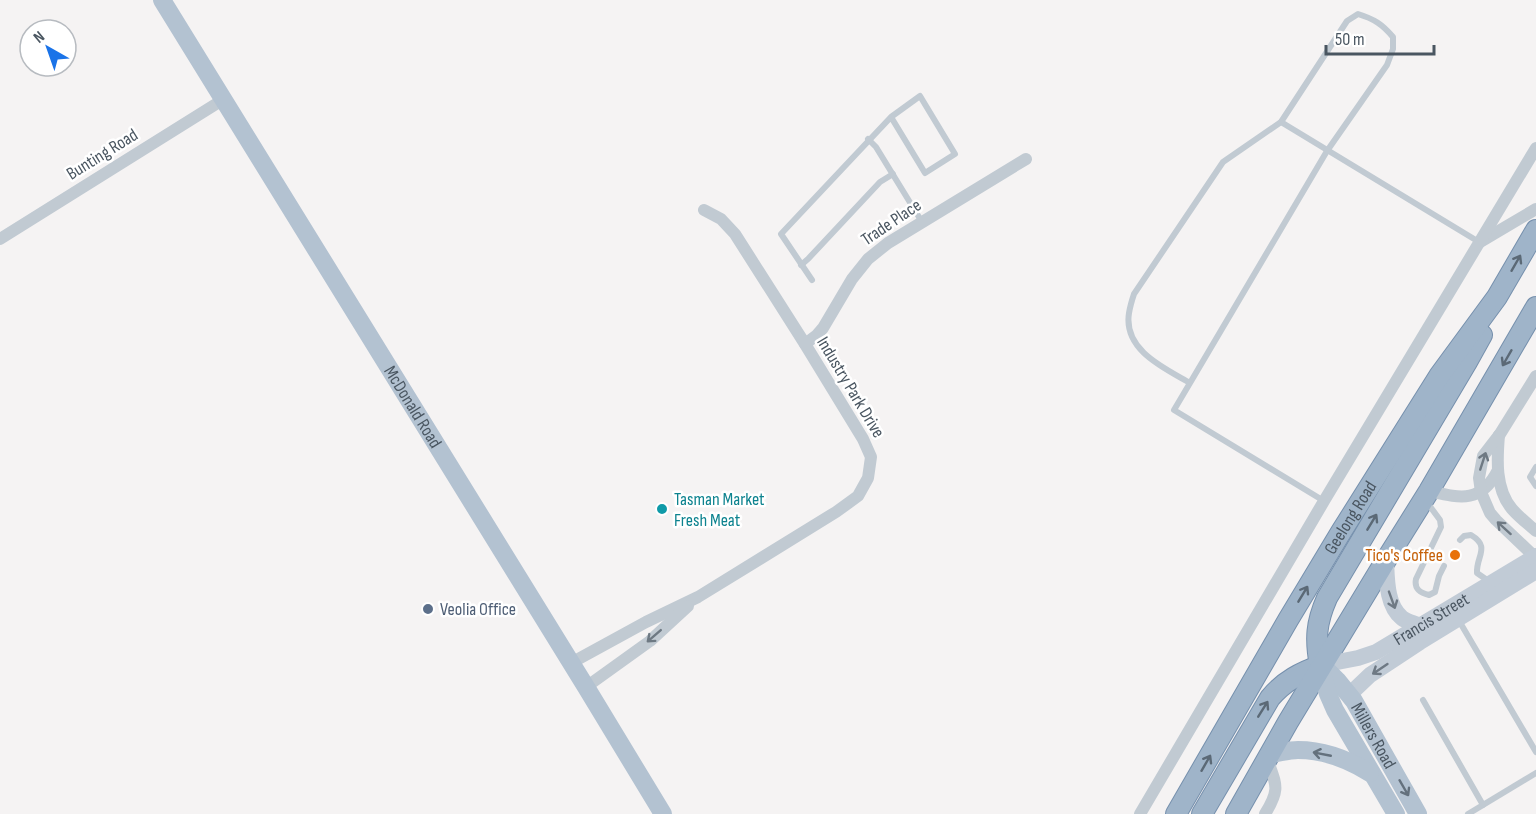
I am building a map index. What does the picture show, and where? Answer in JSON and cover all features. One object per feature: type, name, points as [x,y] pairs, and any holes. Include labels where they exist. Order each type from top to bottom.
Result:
[{"type":"highway","name":"Geelong Road","points":[[1176,814],[1341,531],[1439,376],[1497,297],[1536,230]]},
{"type":"highway","points":[[1321,666],[1317,650],[1317,628],[1327,598],[1467,362],[1484,330],[1497,297]]},
{"type":"highway","points":[[1236,814],[1321,666],[1426,495],[1536,307]]},
{"type":"highway","points":[[1202,814],[1270,699],[1292,678],[1321,666]]},
{"type":"main road","name":"McDonald Road","points":[[162,0],[663,814]]},
{"type":"main road","points":[[1386,560],[1388,591],[1394,607],[1403,619],[1420,626]]},
{"type":"main road","name":"Francis Street","points":[[1321,666],[1376,652],[1420,626],[1454,613],[1491,583],[1536,560]]},
{"type":"main road","points":[[1349,695],[1374,673],[1454,613],[1536,560]]},
{"type":"main road","name":"Millers Road","points":[[1321,666],[1349,695],[1418,814]]},
{"type":"main road","name":"Millers Road","points":[[1321,666],[1328,694],[1335,710],[1396,814]]},
{"type":"main road","points":[[1269,756],[1298,750],[1330,755],[1349,761],[1372,774],[1389,763]]},
{"type":"street","name":"Bunting Road","points":[[0,239],[224,99]]},
{"type":"street","name":"Geelong Road","points":[[1140,814],[1324,501],[1536,148]]},
{"type":"street","name":"Trade Place","points":[[805,344],[823,328],[852,279],[868,259],[888,243],[1026,159]]},
{"type":"street","name":"Geelong Road","points":[[1479,242],[1536,209]]},
{"type":"street","name":"Industry Park Drive","points":[[571,663],[698,597],[836,512],[858,496],[868,478],[871,457],[863,439],[805,344],[735,234],[722,219],[704,210]]},
{"type":"street","points":[[1536,376],[1500,434],[1485,453],[1479,478],[1486,507],[1536,560]]},
{"type":"street","points":[[1500,434],[1498,470],[1502,491],[1512,509],[1536,531]]},
{"type":"street","points":[[1426,495],[1473,496],[1491,482],[1498,470]]},
{"type":"street","name":"Industry Park Drive","points":[[586,687],[650,641],[698,597]]},
{"type":"street","points":[[1265,814],[1275,796],[1276,789],[1269,756]]},
{"type":"lane","points":[[1190,383],[1151,360],[1138,348],[1130,332],[1128,314],[1134,294],[1223,162],[1281,122],[1347,21],[1358,14],[1383,25],[1393,37],[1393,49],[1387,65],[1327,151],[1190,383],[1174,410],[1324,501]]},
{"type":"lane","points":[[812,280],[781,234],[891,117],[920,96],[955,154],[925,173],[891,117]]},
{"type":"lane","points":[[1281,122],[1479,242]]},
{"type":"lane","points":[[868,140],[876,147],[922,222]]},
{"type":"lane","points":[[801,265],[880,182],[893,174]]},
{"type":"lane","points":[[1536,466],[1530,477],[1536,486]]},
{"type":"lane","points":[[1426,495],[1440,520],[1441,527],[1416,579],[1420,592],[1429,595],[1435,592],[1444,566]]},
{"type":"lane","points":[[1460,540],[1464,536],[1471,535],[1479,542],[1482,551],[1477,573],[1491,583]]},
{"type":"lane","points":[[1454,613],[1536,752]]},
{"type":"lane","points":[[1423,700],[1483,805]]},
{"type":"lane","points":[[1468,814],[1536,773]]},
{"type":"place","name":"Tasman Market Fresh Meat","points":[[662,509]]},
{"type":"place","name":"Tico's Coffee","points":[[1455,555]]},
{"type":"place","name":"Veolia Office","points":[[428,609]]}]
